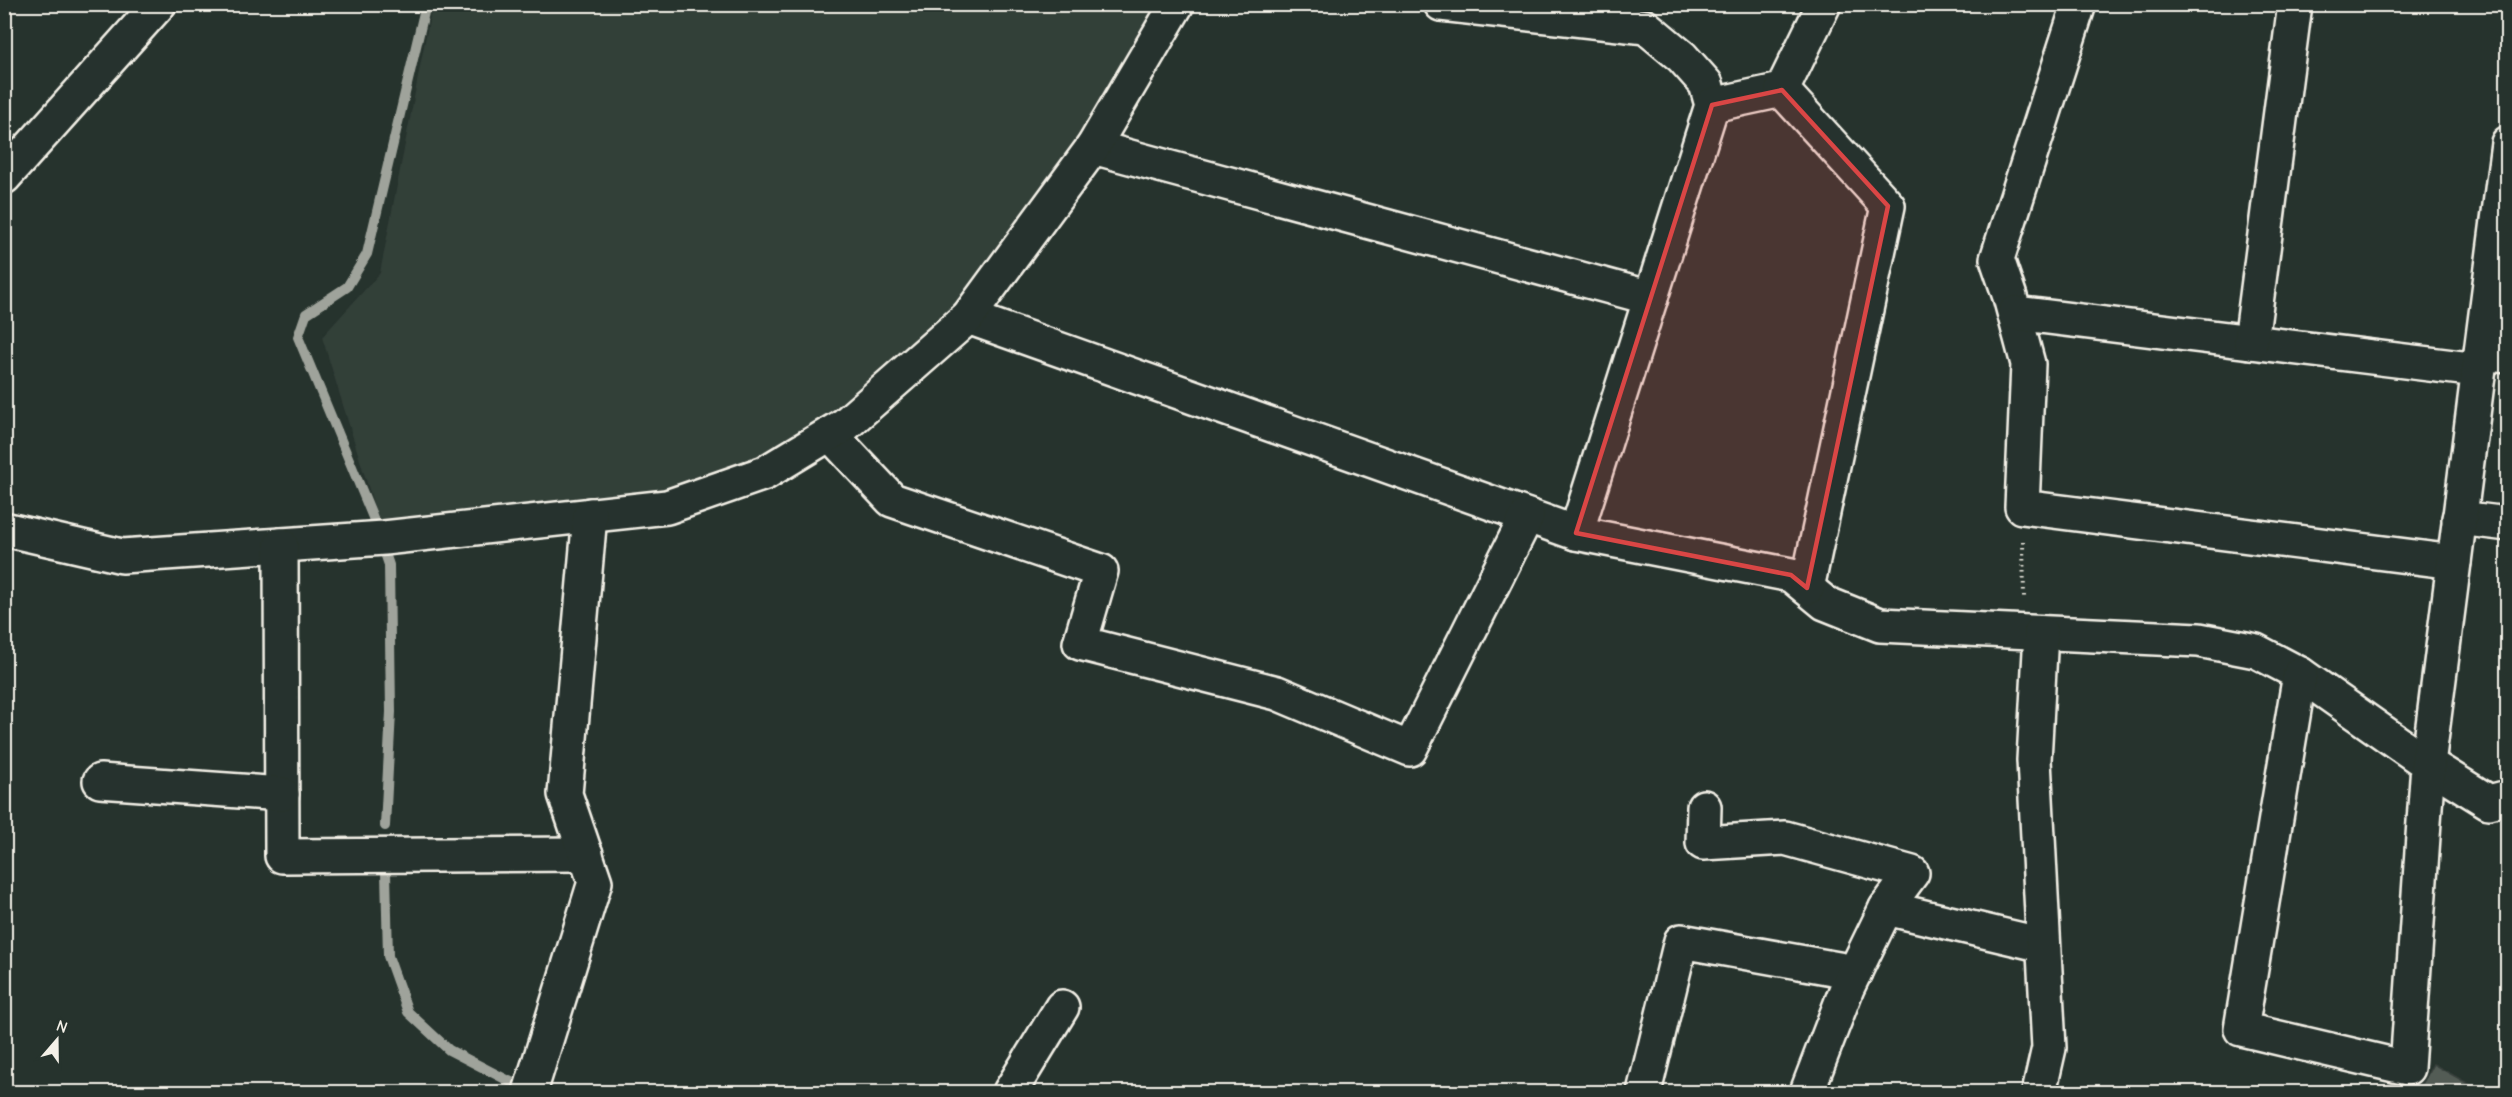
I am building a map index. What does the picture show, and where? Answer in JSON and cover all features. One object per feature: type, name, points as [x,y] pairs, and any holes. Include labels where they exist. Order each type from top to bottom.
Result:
[{"type":"street","points":[[4,177],[159,4]]},
{"type":"street","points":[[4,529],[122,556],[281,546],[374,539],[667,507],[765,473],[846,424],[968,317],[1092,147],[1177,4]]},
{"type":"street","points":[[1441,4],[1646,27],[1682,57],[1706,84],[1712,105],[1576,533]]},
{"type":"street","points":[[1782,90],[1824,4]]},
{"type":"street","points":[[2079,4],[1997,259],[2015,313],[2028,364],[2022,507],[2454,561]]},
{"type":"street","points":[[2251,342],[2295,4]]},
{"type":"street","points":[[1712,105],[1782,90]]},
{"type":"street","points":[[1782,90],[1888,206],[1807,588]]},
{"type":"street","points":[[2300,674],[2241,1029],[2407,1068],[2428,764],[2459,518],[2489,360],[2508,143]]},
{"type":"street","points":[[1092,147],[1651,298]]},
{"type":"street","points":[[2015,313],[2251,342],[2489,360]]},
{"type":"street","points":[[968,317],[1576,533],[1791,575],[1825,603],[1880,625],[2199,640],[2256,651],[2300,674],[2428,764],[2489,802],[2508,797]]},
{"type":"street","points":[[830,434],[891,500],[1101,571],[1080,643],[1276,693],[1410,748],[1527,516]]},
{"type":"street","points":[[530,1092],[595,882],[565,794],[590,515]]},
{"type":"street","points":[[2459,518],[2508,524]]},
{"type":"street","points":[[281,546],[282,856],[586,854]]},
{"type":"street","points":[[2035,632],[2034,760],[2049,1048],[2039,1092]]},
{"type":"street","points":[[100,781],[282,794]]},
{"type":"street","points":[[1704,807],[1703,843],[1785,838],[1912,873],[1886,908],[1855,972],[1807,1092]]},
{"type":"street","points":[[1886,908],[2043,945]]},
{"type":"street","points":[[1644,1092],[1681,941],[1855,972]]},
{"type":"street","points":[[1010,1092],[1062,1007]]},
{"type":"path","points":[[2022,507],[2024,598],[2035,632]]},
{"type":"highlighted area","points":[[1782,90],[1888,206],[1807,588],[1791,575],[1576,533],[1712,105]]},
{"type":"shaded area","points":[[432,5],[1177,5],[968,317],[846,424],[667,507],[384,538],[322,337],[380,273]]},
{"type":"building","points":[[2433,1064],[2476,1088],[2473,1092],[2418,1092]]},
{"type":"waterway","points":[[385,826],[391,712],[389,565],[372,515],[298,337],[306,314],[347,287],[367,254],[426,4]]},
{"type":"waterway","points":[[386,872],[388,956],[408,1012],[449,1050],[515,1084]]}]
